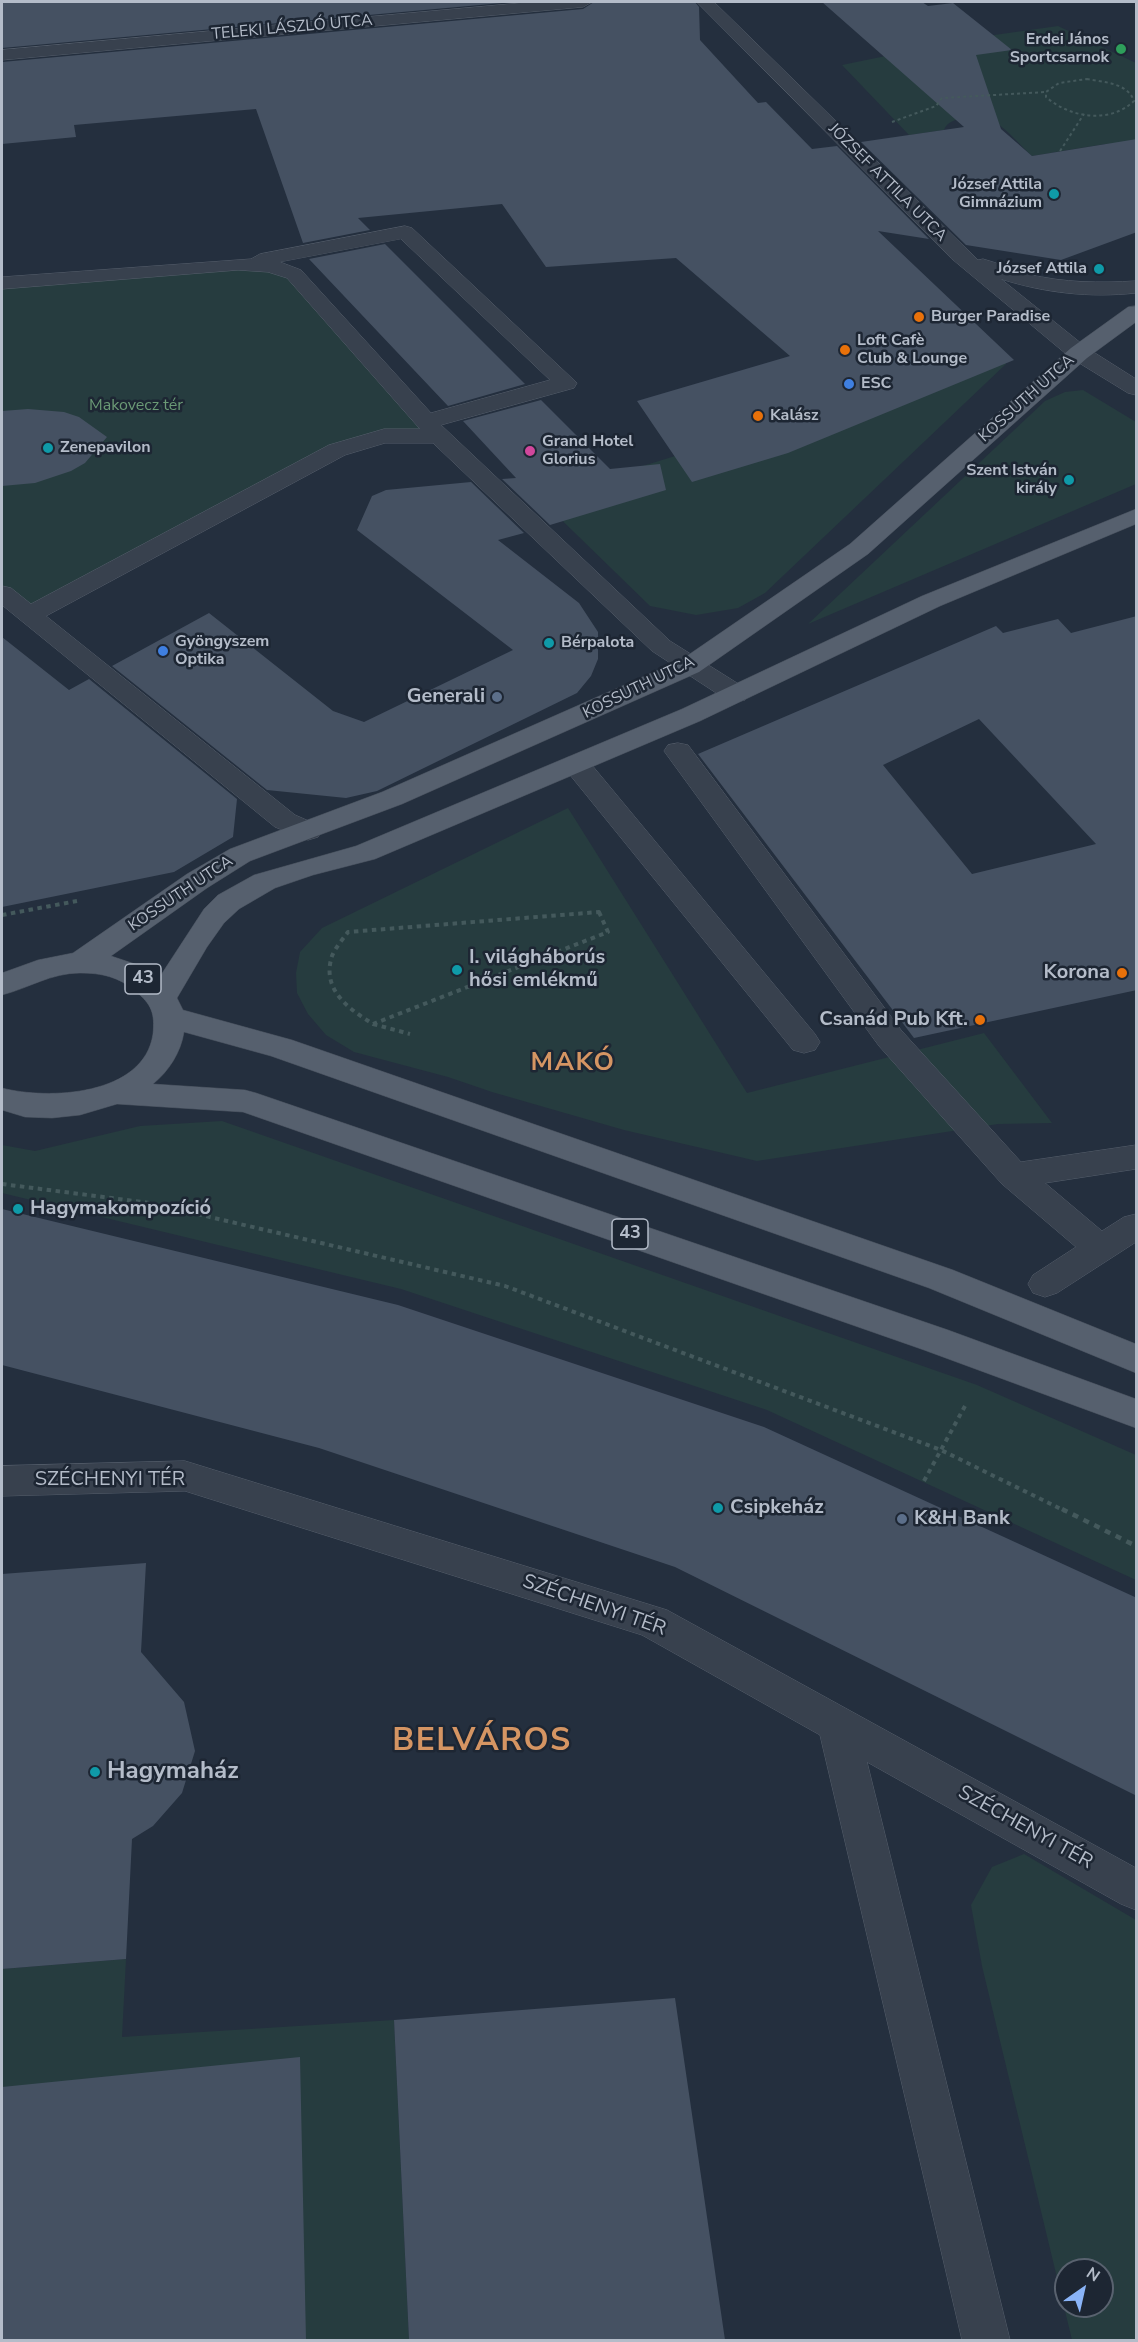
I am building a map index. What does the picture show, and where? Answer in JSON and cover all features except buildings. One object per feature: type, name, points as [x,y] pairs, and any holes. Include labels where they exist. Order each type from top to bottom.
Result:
[{"type":"main road","name":"KOSSUTH UTCA","points":[[81,963],[197,881],[240,855],[308,831],[568,723],[690,666],[860,549],[1079,353],[1137,312]]},
{"type":"main road","name":"KOSSUTH UTCA","points":[[166,1007],[214,916],[252,887],[312,867],[365,853],[736,694],[931,601],[1137,516]]},
{"type":"main road","name":"43","points":[[2,985],[19,975],[49,966],[81,963],[115,967],[143,979],[166,1007],[907,1267],[1137,1359]]},
{"type":"main road","name":"43","points":[[2,1099],[14,1104],[46,1108],[82,1105],[116,1094],[141,1078],[159,1059],[169,1038],[166,1007]]},
{"type":"main road","name":"43","points":[[116,1094],[245,1101],[936,1340],[1137,1414]]},
{"type":"street","name":"TELEKI LÁSZLÓ UTCA","points":[[2,55],[583,2]]},
{"type":"street","name":"JÓZSEF ATTILA UTCA","points":[[705,2],[959,255],[1079,353],[1137,388]]},
{"type":"street","points":[[2,284],[238,264],[405,232],[566,384],[433,429],[384,436],[337,450],[29,615]]},
{"type":"street","points":[[959,255],[1000,272],[1040,284],[1090,290],[1137,287]]},
{"type":"street","points":[[238,264],[270,266],[294,274],[433,429],[661,646],[736,694]]},
{"type":"street","points":[[2,593],[285,821],[308,831]]},
{"type":"street","points":[[678,751],[890,1038],[1014,1175],[1101,1249]]},
{"type":"street","points":[[576,764],[804,1042]]},
{"type":"street","points":[[1014,1175],[1137,1157]]},
{"type":"street","points":[[1045,1284],[1137,1226]]},
{"type":"street","name":"SZÉCHENYI TÉR","points":[[2,1481],[185,1476],[653,1622],[1137,1890]]},
{"type":"street","points":[[837,1723],[986,2340]]},
{"type":"path","points":[[896,121],[936,106],[942,98],[1046,92],[1060,82],[1087,79],[1115,84],[1132,95],[1134,101],[1123,110],[1112,114],[1084,114],[1059,108],[1046,97],[1046,92]]},
{"type":"path","points":[[1060,151],[1084,114]]},
{"type":"path","points":[[373,1024],[608,932],[599,912],[348,932],[333,956],[331,982],[345,1006],[373,1024],[410,1034]]},
{"type":"path","points":[[2,1184],[150,1203],[505,1286],[941,1450],[1137,1546]]},
{"type":"path","points":[[924,1481],[967,1403]]},
{"type":"green space","points":[[1058,26],[1136,63],[1136,143],[1105,144],[1032,156],[996,123],[976,118],[953,121],[944,130],[909,135],[842,65],[973,38]]},
{"type":"green space","name":"Makovecz tér","points":[[238,264],[294,274],[439,436],[384,436],[337,450],[29,615],[2,593],[2,283]]},
{"type":"green space","points":[[993,342],[1006,364],[765,593],[738,608],[696,615],[650,606],[539,498],[795,419]]},
{"type":"green space","points":[[1083,390],[1136,422],[1136,484],[808,624],[1045,401],[1065,392]]},
{"type":"green space","points":[[568,808],[747,1093],[984,1033],[1052,1123],[998,1124],[757,1161],[624,1130],[448,1077],[354,1052],[326,1035],[308,1014],[297,993],[296,973],[300,952],[322,928]]},
{"type":"green space","points":[[222,1121],[977,1385],[1136,1455],[1136,1580],[767,1410],[401,1289],[2,1193],[2,1145],[35,1151],[140,1126]]},
{"type":"green space","points":[[1024,1854],[1136,1920],[1136,2340],[1072,2340],[1067,2318],[1114,2318],[1114,2258],[1054,2258],[1054,2265],[982,1966],[971,1905],[992,1867]]},
{"type":"green space","points":[[126,1959],[122,2037],[394,2020],[409,2340],[2,2340],[2,1969]]},
{"type":"place","name":"Erdei János Sportcsarnok","points":[[1121,49]]},
{"type":"place","name":"József Attila Gimnázium","points":[[1054,194]]},
{"type":"place","name":"József Attila","points":[[1099,269]]},
{"type":"place","name":"Burger Paradise","points":[[919,317]]},
{"type":"place","name":"Loft Cafè Club & Lounge","points":[[845,350]]},
{"type":"place","name":"ESC","points":[[849,384]]},
{"type":"place","name":"Kalász","points":[[758,416]]},
{"type":"place","name":"Zenepavilon","points":[[48,448]]},
{"type":"place","name":"Grand Hotel Glorius","points":[[530,451]]},
{"type":"place","name":"Szent István király","points":[[1069,480]]},
{"type":"place","name":"Bérpalota","points":[[549,643]]},
{"type":"place","name":"Gyöngyszem Optika","points":[[163,651]]},
{"type":"place","name":"Generali","points":[[497,697]]},
{"type":"place","name":"I. világháborús hősi emlékmű","points":[[457,970]]},
{"type":"place","name":"Korona","points":[[1122,973]]},
{"type":"place","name":"Csanád Pub Kft.","points":[[980,1020]]},
{"type":"place","name":"Hagymakompozíció","points":[[18,1209]]},
{"type":"place","name":"Csipkeház","points":[[718,1508]]},
{"type":"place","name":"K&H Bank","points":[[902,1519]]},
{"type":"place","name":"Hagymaház","points":[[95,1772]]},
{"type":"district","name":"MAKÓ","points":[[573,1064]]},
{"type":"district","name":"BELVÁROS","points":[[482,1742]]}]
